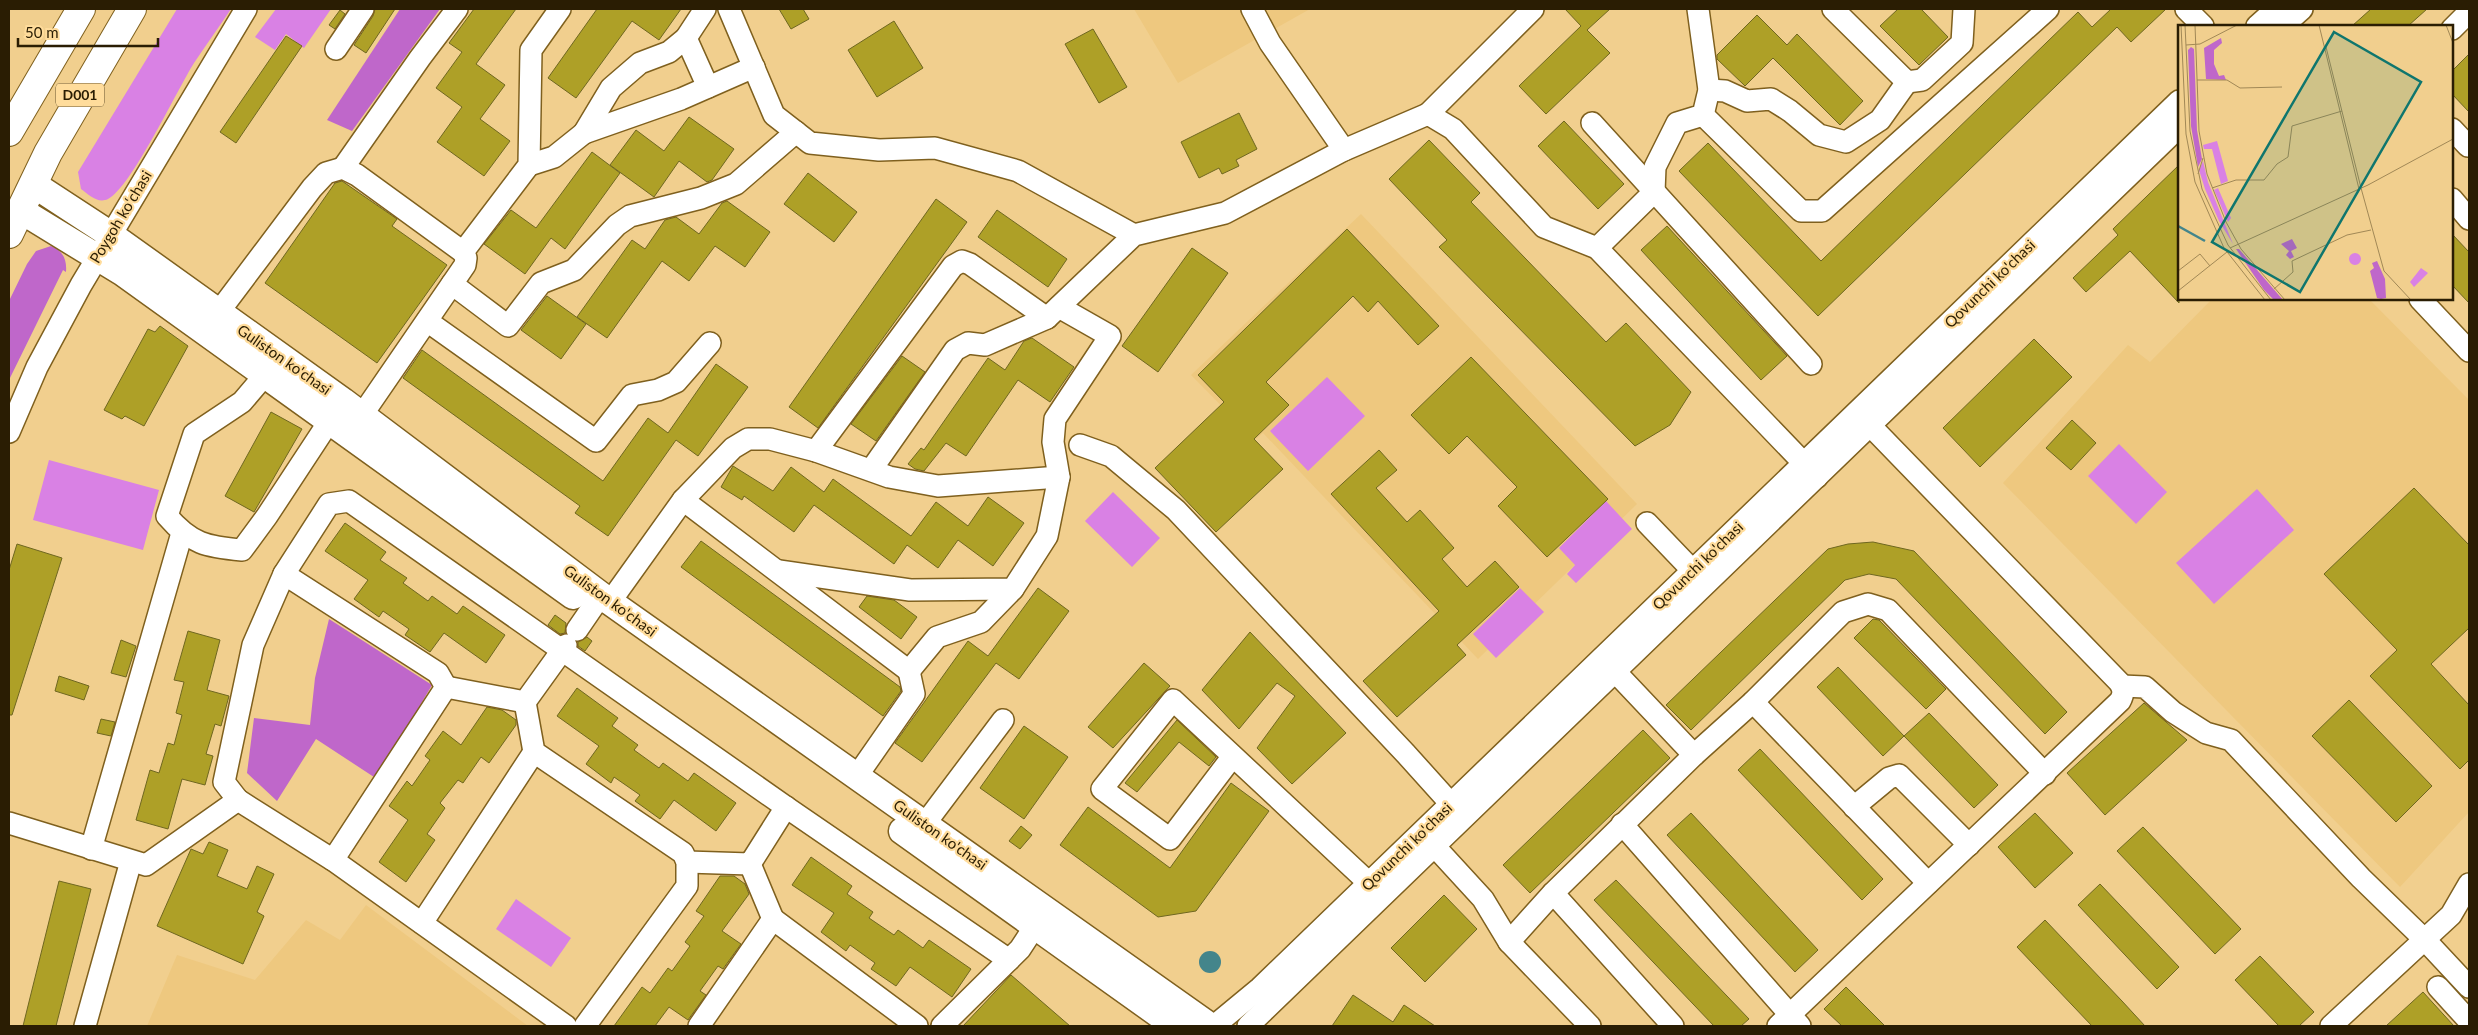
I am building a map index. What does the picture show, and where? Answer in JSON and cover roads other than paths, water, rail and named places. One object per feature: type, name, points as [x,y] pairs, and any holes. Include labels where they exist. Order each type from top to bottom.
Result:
[{"type":"highway","name":"D001","points":[[9,132],[81,9]]},
{"type":"highway","name":"D001","points":[[9,234],[14,207],[21,185],[86,86],[132,9]]},
{"type":"main road","name":"Guliston ko'chasi","points":[[21,185],[105,245],[264,375],[345,413]]},
{"type":"main road","name":"Guliston ko'chasi","points":[[14,207],[105,245],[218,313],[345,413],[601,602],[1040,918],[1212,1026]]},
{"type":"main road","name":"Guliston ko'chasi","points":[[601,602],[857,776],[924,825],[1175,1026]]},
{"type":"street","name":"Poygoh koʻchasi","points":[[9,432],[37,367],[105,245],[246,9]]},
{"type":"street","points":[[336,50],[363,9]]},
{"type":"street","points":[[218,313],[312,188],[326,173],[343,168],[420,58],[457,9]]},
{"type":"street","points":[[463,252],[529,164],[531,50],[560,9]]},
{"type":"street","points":[[584,133],[611,88],[640,63],[669,52],[686,38],[705,9]]},
{"type":"street","points":[[729,9],[774,115],[810,143],[879,150],[935,148],[1018,171],[1134,236]]},
{"type":"street","points":[[1252,9],[1270,43],[1344,150]]},
{"type":"street","points":[[871,470],[955,350],[968,343],[985,344],[1053,312],[1134,236],[1224,213],[1344,150],[1428,114],[1533,9]]},
{"type":"street","points":[[1698,9],[1708,90],[1703,115]]},
{"type":"street","points":[[1833,9],[1907,82]]},
{"type":"street","points":[[1708,90],[1725,91],[1747,101],[1771,98],[1790,111],[1818,136],[1846,142],[1880,120],[1907,82],[1922,80],[1962,43],[1964,9]]},
{"type":"street","points":[[1703,115],[1801,211],[1822,211],[2048,9]]},
{"type":"street","points":[[2186,9],[2202,25]]},
{"type":"street","points":[[2258,25],[2276,9]]},
{"type":"street","points":[[2285,25],[2302,9]]},
{"type":"street","points":[[2453,28],[2469,12]]},
{"type":"street","points":[[686,38],[708,87]]},
{"type":"street","points":[[529,164],[554,157],[584,133],[681,99],[754,67]]},
{"type":"street","name":"Qovunchi ko'chasi","points":[[1864,418],[2178,102]]},
{"type":"street","points":[[1428,114],[1452,129],[1544,227],[1597,248],[1810,470]]},
{"type":"street","points":[[1597,248],[1654,192],[1655,167],[1677,123],[1703,115]]},
{"type":"street","points":[[1592,123],[1811,364]]},
{"type":"street","name":"Qovunchi ko'chasi","points":[[1248,1026],[1428,840],[1608,664],[1864,418],[2178,128]]},
{"type":"street","points":[[2453,130],[2468,146]]},
{"type":"street","points":[[452,284],[508,326],[541,284],[574,270],[617,225],[630,216],[701,198],[736,184],[796,132]]},
{"type":"street","points":[[264,375],[242,402],[194,434],[167,516],[182,533],[211,547],[242,550],[345,413],[427,321],[466,265],[466,258],[463,252],[343,168]]},
{"type":"street","points":[[2453,200],[2469,219]]},
{"type":"street","points":[[816,451],[953,266],[962,261],[1053,312],[1110,336],[1056,419],[1053,442],[1059,477],[1047,536],[1012,588],[981,622],[936,637],[909,671]]},
{"type":"street","points":[[2421,300],[2469,351]]},
{"type":"street","points":[[427,321],[596,441],[632,395],[658,390],[676,382],[710,343]]},
{"type":"street","points":[[1622,824],[1789,1023],[1928,883],[2120,701],[2123,691],[2122,686],[1864,418]]},
{"type":"street","points":[[422,924],[534,752],[525,702],[569,642],[683,500],[734,448],[748,439],[770,439],[816,451],[888,477],[938,486],[1059,477]]},
{"type":"street","points":[[1080,446],[1111,456],[1176,510],[1450,804]]},
{"type":"street","name":"Qovunchi ko'chasi","points":[[1212,1026],[1260,988],[1369,882],[1428,840],[1450,804],[1608,664],[1693,571],[1810,470]]},
{"type":"street","points":[[683,500],[909,671],[914,694],[857,776]]},
{"type":"street","points":[[566,1026],[332,860],[238,800],[224,782],[253,645],[284,574],[329,504],[348,501],[569,642],[786,807],[1009,960]]},
{"type":"street","points":[[1647,523],[1693,571]]},
{"type":"street","points":[[90,849],[182,533]]},
{"type":"street","points":[[778,571],[910,590],[1012,588]]},
{"type":"street","points":[[284,574],[438,672],[446,687]]},
{"type":"street","points":[[1509,942],[1553,893],[1622,824],[1753,702],[1844,612],[1868,604],[1888,610],[2045,774]]},
{"type":"street","points":[[1608,664],[1694,755]]},
{"type":"street","points":[[2122,686],[2145,687],[2173,712],[2206,733],[2231,740],[2361,878],[2426,941],[2469,987]]},
{"type":"street","points":[[446,687],[525,702]]},
{"type":"street","points":[[332,860],[446,687]]},
{"type":"street","points":[[1233,756],[1170,839],[1102,789],[1173,700],[1369,882]]},
{"type":"street","points":[[1753,702],[1928,883]]},
{"type":"street","points":[[924,825],[1003,720]]},
{"type":"street","points":[[534,752],[683,853],[687,862],[687,886],[585,1026]]},
{"type":"street","points":[[1854,807],[1889,778],[1899,775],[1969,845]]},
{"type":"street","points":[[9,823],[146,865],[238,800]]},
{"type":"street","points":[[750,864],[786,807]]},
{"type":"street","points":[[1428,840],[1483,900],[1509,942],[1590,1026]]},
{"type":"street","points":[[85,1026],[131,861]]},
{"type":"street","points":[[687,862],[750,864]]},
{"type":"street","points":[[750,864],[773,919],[917,1026]]},
{"type":"street","points":[[2331,1026],[2426,941],[2451,916],[2469,884]]},
{"type":"street","points":[[1553,893],[1673,1026]]},
{"type":"street","points":[[942,1026],[1020,950],[1040,918]]},
{"type":"street","points":[[699,1026],[773,919]]},
{"type":"street","points":[[2438,987],[2469,1021]]},
{"type":"water","points":[[1210,951],[1218,954],[1221,962],[1218,970],[1210,973],[1202,970],[1199,962],[1202,954]]}]
